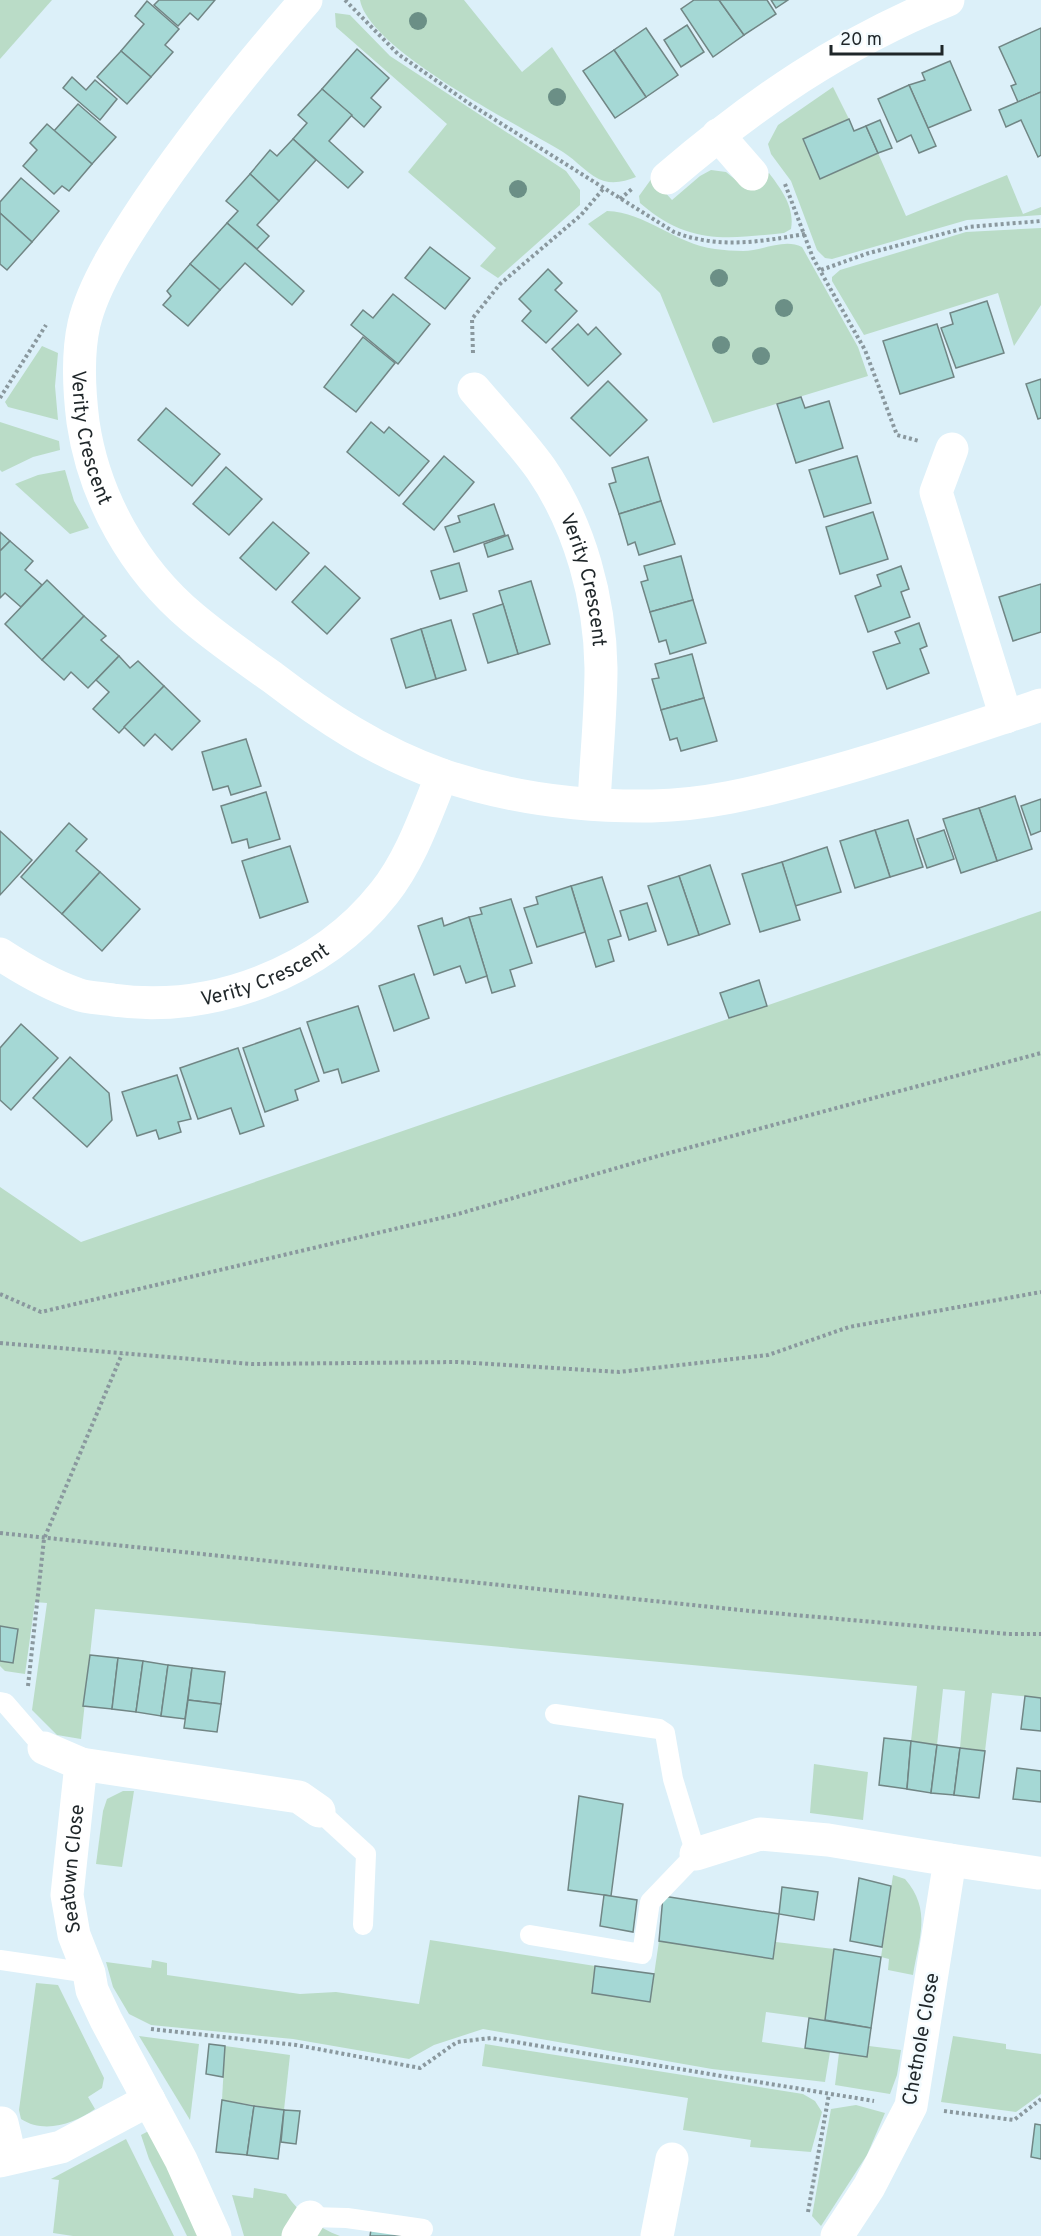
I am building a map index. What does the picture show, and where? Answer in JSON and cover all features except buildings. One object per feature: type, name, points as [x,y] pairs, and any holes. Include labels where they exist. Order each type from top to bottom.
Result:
[{"type":"street","name":"Verity Crescent","points":[[306,0],[249,65],[176,161],[125,235],[84,321],[80,394],[88,458],[112,518],[142,564],[190,616],[311,707],[385,752],[442,775],[534,798],[594,804],[652,806],[704,803],[760,792],[850,768],[1041,705]]},
{"type":"street","points":[[668,178],[718,135],[829,57],[891,23],[948,0]]},
{"type":"street","points":[[718,135],[752,174]]},
{"type":"street","name":"Verity Crescent","points":[[474,389],[541,470],[567,517],[585,564],[596,616],[601,667],[594,804]]},
{"type":"street","points":[[952,449],[936,492],[1006,717]]},
{"type":"street","name":"Verity Crescent","points":[[0,954],[78,995],[140,1004],[201,999],[259,983],[318,954],[349,933],[386,892],[415,840],[442,775]]},
{"type":"street","points":[[34,1737],[81,1764],[299,1797],[319,1811]]},
{"type":"street","name":"Seatown Close","points":[[81,1764],[67,1895],[74,1935],[89,1973],[92,1990],[106,2020],[181,2160],[215,2236]]},
{"type":"street","points":[[696,1854],[760,1834],[828,1840],[1038,1873]]},
{"type":"street","name":"Chetnole Close","points":[[837,2236],[868,2187],[910,2106],[950,1860]]},
{"type":"street","points":[[2,2123],[5,2159],[61,2147],[149,2100]]},
{"type":"street","points":[[657,2236],[672,2159]]},
{"type":"lane","points":[[0,1702],[5,1703],[34,1737]]},
{"type":"lane","points":[[530,1935],[642,1954],[650,1902],[696,1854],[673,1779],[665,1733],[659,1729],[555,1714]]},
{"type":"lane","points":[[319,1811],[366,1854],[363,1924]]},
{"type":"lane","points":[[0,1960],[89,1973]]},
{"type":"lane","points":[[304,2227],[347,2218],[423,2229]]},
{"type":"path","points":[[345,0],[398,54],[470,104],[648,218],[697,241],[721,244],[756,243],[805,234]]},
{"type":"path","points":[[752,174],[771,165],[788,188],[813,258],[865,351],[897,435],[952,449]]},
{"type":"path","points":[[474,389],[472,319],[501,284],[581,215],[604,188]]},
{"type":"path","points":[[821,270],[869,253],[969,227],[1041,221]]},
{"type":"path","points":[[0,398],[53,314],[84,321]]},
{"type":"path","points":[[0,1294],[41,1312],[52,1310],[458,1214],[658,1156],[1041,1053]]},
{"type":"path","points":[[0,1343],[252,1364],[458,1362],[620,1372],[768,1355],[849,1327],[1041,1292]]},
{"type":"path","points":[[34,1737],[44,1539],[122,1354]]},
{"type":"path","points":[[0,1533],[750,1611],[1008,1634],[1041,1634]]},
{"type":"path","points":[[106,2020],[173,2032],[296,2045],[420,2068],[456,2042],[490,2038],[828,2094],[1014,2120],[1041,2100]]},
{"type":"path","points":[[808,2214],[828,2094]]},
{"type":"green space","points":[[0,0],[52,0],[0,59]]},
{"type":"green space","points":[[360,0],[464,0],[522,72],[552,47],[636,177],[616,182],[599,179],[563,152],[448,85],[389,41],[370,20]]},
{"type":"green space","points":[[335,13],[350,15],[390,56],[566,171],[580,190],[580,205],[498,278],[480,266],[496,248],[408,172],[447,124],[336,27]]},
{"type":"green space","points":[[833,87],[849,119],[803,139],[820,179],[878,153],[906,216],[1007,175],[1023,214],[1041,207],[1041,215],[967,220],[832,259],[825,258],[817,250],[791,181],[771,154],[768,144],[778,125]]},
{"type":"green space","points":[[711,170],[726,172],[748,190],[769,173],[789,206],[791,229],[784,233],[744,237],[708,236],[691,233],[675,226],[658,217],[640,203],[639,196],[652,178],[672,200],[700,176]]},
{"type":"green space","points":[[607,211],[635,217],[687,241],[715,249],[743,251],[780,244],[802,247],[858,347],[868,376],[713,423],[660,293],[588,224]]},
{"type":"green space","points":[[1041,228],[1041,305],[1014,346],[998,293],[864,335],[832,281],[832,277],[840,270],[966,232]]},
{"type":"green space","points":[[42,346],[58,353],[55,386],[58,420],[8,407],[5,402]]},
{"type":"green space","points":[[0,422],[59,441],[60,450],[33,457],[2,472],[0,470]]},
{"type":"green space","points":[[65,470],[74,501],[89,528],[70,534],[15,484],[38,475]]},
{"type":"green space","points":[[1041,911],[1041,1698],[992,1693],[985,1751],[960,1748],[965,1691],[943,1689],[937,1745],[911,1741],[917,1686],[95,1609],[81,1739],[57,1735],[32,1710],[47,1603],[35,1602],[25,1674],[5,1671],[0,1666],[0,1661],[13,1663],[18,1629],[0,1626],[0,1187],[81,1242]]},
{"type":"green space","points":[[814,1764],[868,1772],[863,1820],[810,1813]]},
{"type":"green space","points":[[123,1791],[134,1791],[122,1867],[96,1864],[103,1811],[107,1799]]},
{"type":"green space","points":[[893,1875],[905,1879],[913,1891],[921,1913],[920,1937],[913,1975],[888,1970],[889,1959],[881,1957]]},
{"type":"green space","points":[[430,1940],[595,1966],[592,1993],[650,2002],[659,1941],[773,1959],[776,1942],[834,1949],[825,2020],[766,2012],[762,2042],[830,2052],[825,2082],[712,2069],[483,2029],[434,2045],[409,2059],[293,2039],[151,2025],[129,2014],[113,1987],[106,1962],[151,1968],[152,1960],[167,1963],[167,1975],[300,1994],[336,1992],[419,2004]]},
{"type":"green space","points":[[36,1983],[58,1985],[104,2078],[102,2088],[88,2097],[95,2109],[78,2119],[59,2125],[39,2126],[30,2123],[21,2119],[19,2110]]},
{"type":"green space","points":[[139,2036],[199,2044],[190,2120]]},
{"type":"green space","points":[[953,2036],[1006,2044],[1006,2049],[1041,2054],[1041,2094],[1016,2112],[941,2102]]},
{"type":"green space","points":[[485,2044],[803,2094],[815,2101],[822,2112],[811,2152],[750,2147],[751,2140],[683,2130],[688,2098],[482,2066]]},
{"type":"green space","points":[[225,2046],[290,2055],[284,2110],[222,2100]]},
{"type":"green space","points":[[869,2046],[901,2050],[897,2075],[890,2094],[835,2085],[839,2053],[867,2057]]},
{"type":"green space","points":[[856,2105],[885,2113],[867,2155],[821,2226],[812,2216],[831,2109]]},
{"type":"green space","points":[[162,2124],[207,2236],[187,2236],[149,2159],[141,2135]]},
{"type":"green space","points":[[126,2139],[174,2236],[73,2236],[53,2233],[59,2180],[51,2179]]},
{"type":"green space","points":[[254,2188],[286,2194],[310,2219],[340,2236],[244,2236],[232,2195],[253,2198]]}]
